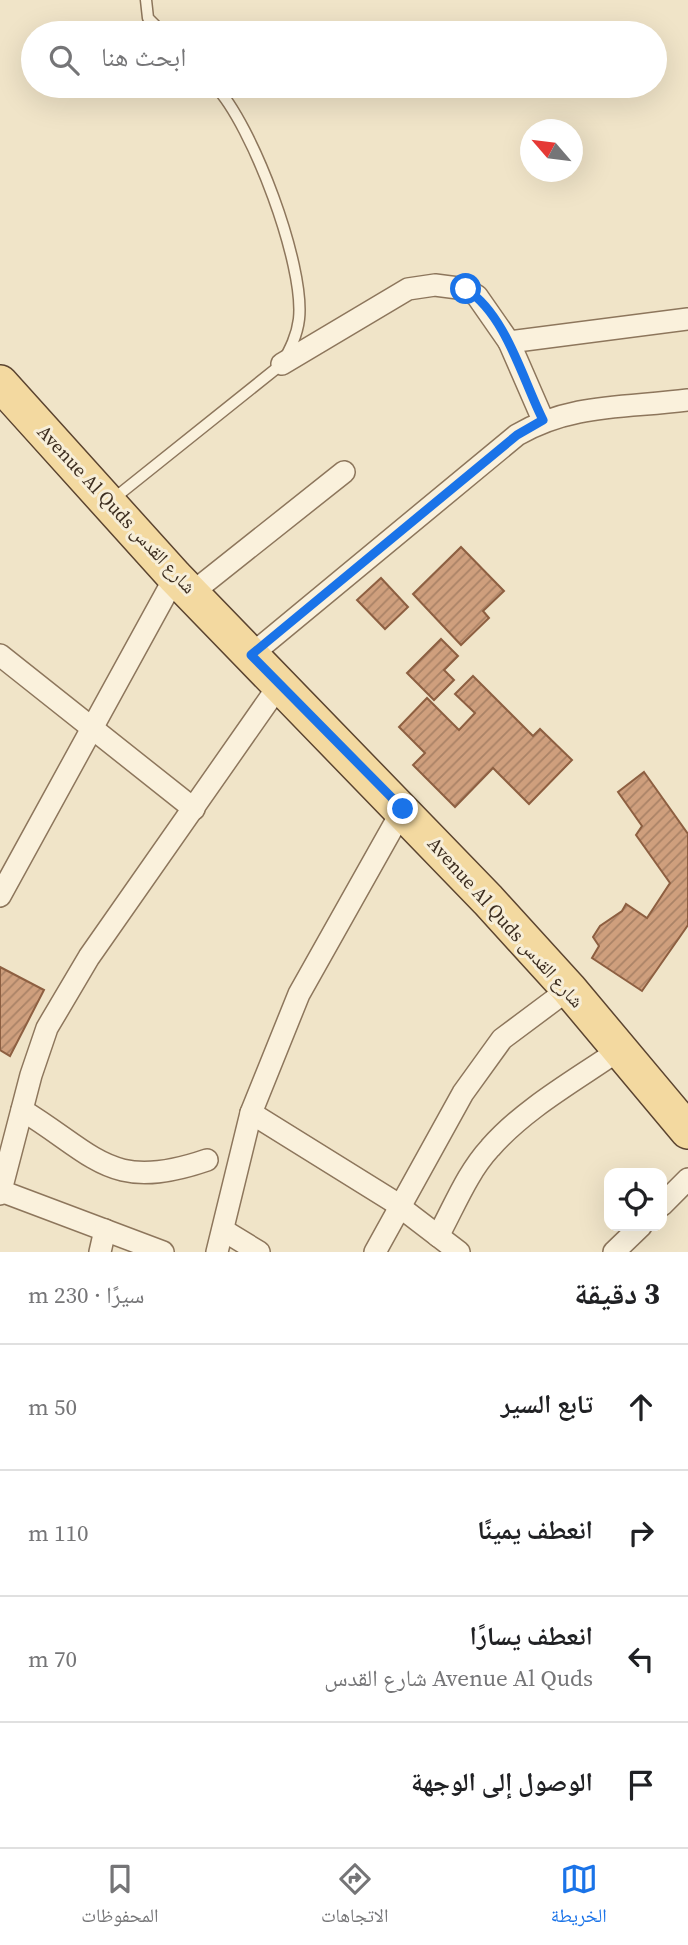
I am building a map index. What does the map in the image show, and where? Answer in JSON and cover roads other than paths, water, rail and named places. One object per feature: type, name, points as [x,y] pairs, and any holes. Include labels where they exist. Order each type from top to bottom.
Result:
[{"type":"main road","name":"Avenue Al Quds شارع القدس","points":[[0,383],[184,584],[403,809],[569,989],[688,1131]]},
{"type":"street","points":[[282,363],[408,289],[435,285],[466,289],[477,296],[509,342],[543,420]]},
{"type":"street","points":[[509,342],[688,319]]},
{"type":"street","points":[[251,655],[517,435],[543,420],[588,409],[688,400]]},
{"type":"street","points":[[0,896],[92,725],[184,584],[344,472]]},
{"type":"street","points":[[0,655],[92,725],[194,809]]},
{"type":"street","points":[[163,1252],[0,1192],[47,1028],[89,957],[281,684]]},
{"type":"street","points":[[217,1252],[251,1113],[299,994],[403,809]]},
{"type":"street","points":[[375,1252],[463,1093],[502,1039],[569,989]]},
{"type":"street","points":[[438,1236],[473,1170],[490,1147],[543,1101],[619,1050]]},
{"type":"street","points":[[22,1110],[101,1164],[147,1175],[180,1170],[207,1160]]},
{"type":"street","points":[[251,1113],[400,1208],[458,1252]]},
{"type":"street","points":[[667,1200],[688,1179]]},
{"type":"street","points":[[100,1252],[105,1230]]},
{"type":"street","points":[[223,1230],[259,1252]]},
{"type":"street","points":[[614,1252],[636,1231]]},
{"type":"lane","points":[[146,0],[148,18],[151,21]]},
{"type":"lane","points":[[109,502],[282,363],[294,341],[299,316],[291,251],[266,175],[227,98]]}]
